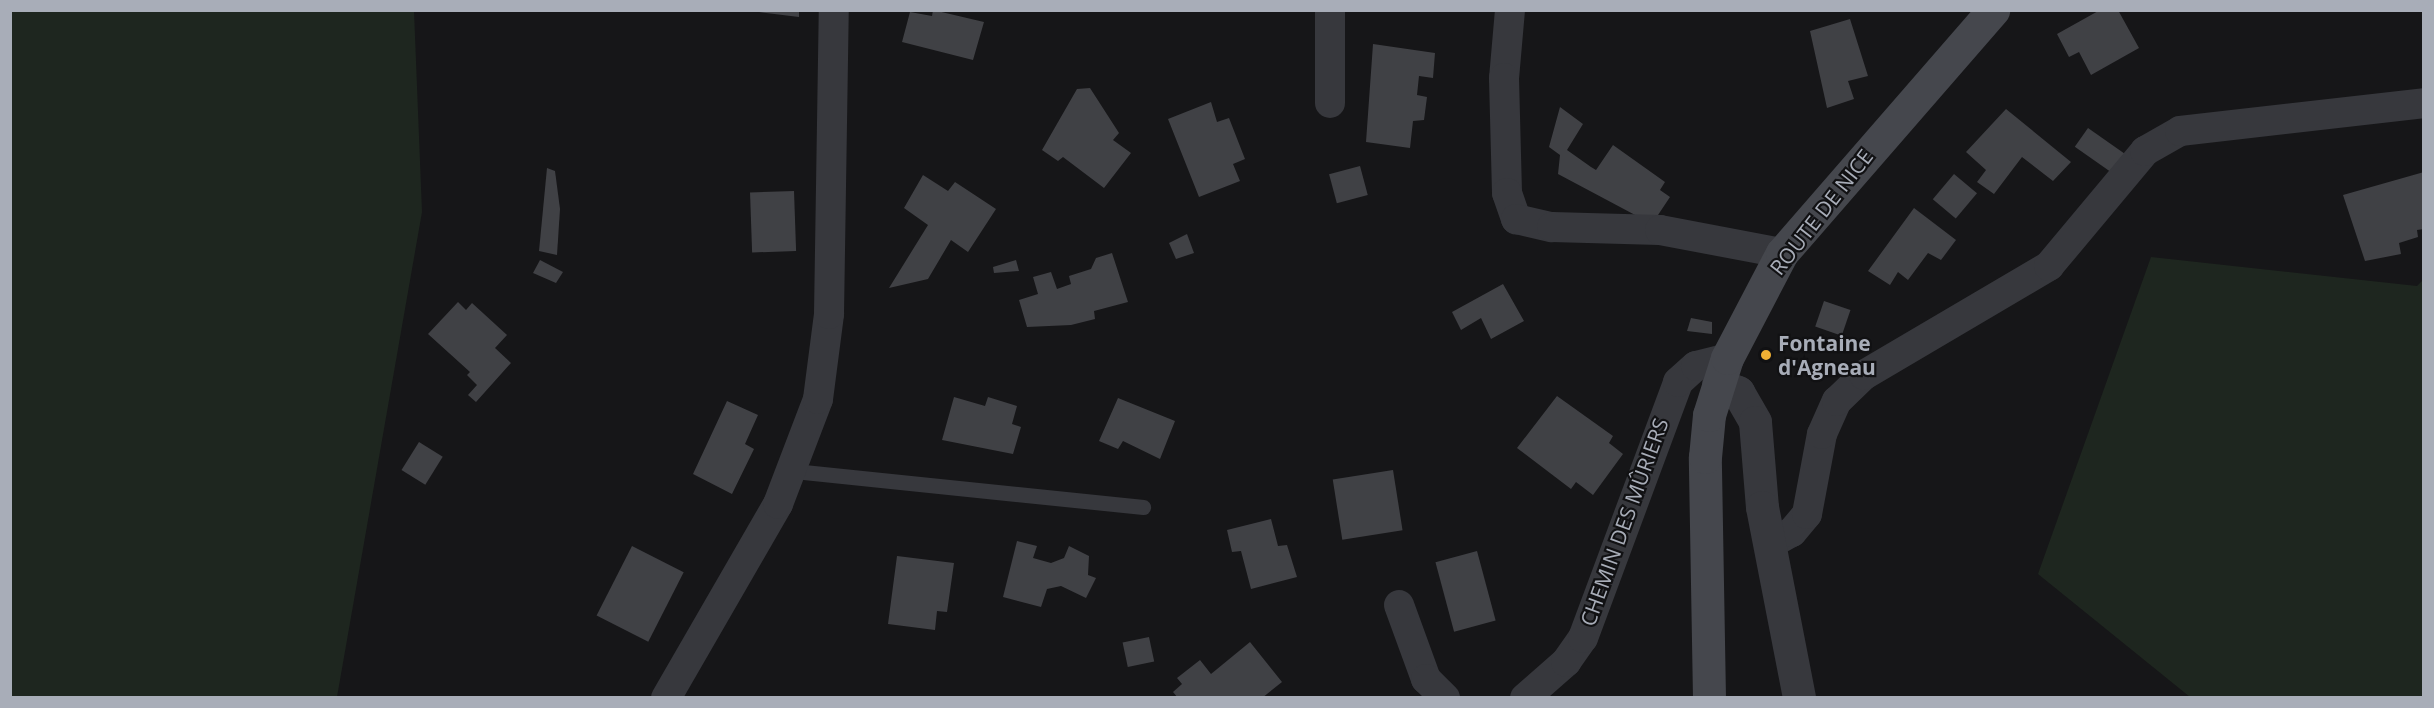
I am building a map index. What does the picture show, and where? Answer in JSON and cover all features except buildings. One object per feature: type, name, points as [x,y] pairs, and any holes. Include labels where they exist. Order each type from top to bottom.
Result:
[{"type":"main road","name":"ROUTE DE NICE","points":[[1709,698],[1705,457],[1722,371],[1782,254],[1993,10]]},
{"type":"street","points":[[666,698],[794,471],[818,399],[829,314],[834,10]]},
{"type":"street","points":[[1330,10],[1330,103]]},
{"type":"street","points":[[1510,10],[1504,78],[1507,193],[1516,219],[1552,227],[1660,230],[1782,254]]},
{"type":"street","points":[[1770,544],[1792,532],[1807,514],[1822,434],[1837,401],[1864,375],[2049,266],[2145,151],[2180,131],[2424,103]]},
{"type":"street","name":"CHEMIN DES MÛRIERS","points":[[1525,698],[1566,662],[1583,638],[1677,382],[1696,366],[1722,371]]},
{"type":"street","points":[[1722,371],[1738,392],[1755,422],[1770,544],[1799,698]]},
{"type":"street","points":[[1399,605],[1426,679],[1445,698]]},
{"type":"lane","points":[[794,471],[1061,495],[1143,507]]},
{"type":"shaded area","points":[[10,11],[414,11],[422,212],[337,697],[11,697]]},
{"type":"shaded area","points":[[2151,257],[2417,286],[2423,280],[2423,697],[2190,697],[2038,574]]},
{"type":"place","name":"Fontaine d'Agneau","points":[[1766,355]]}]
